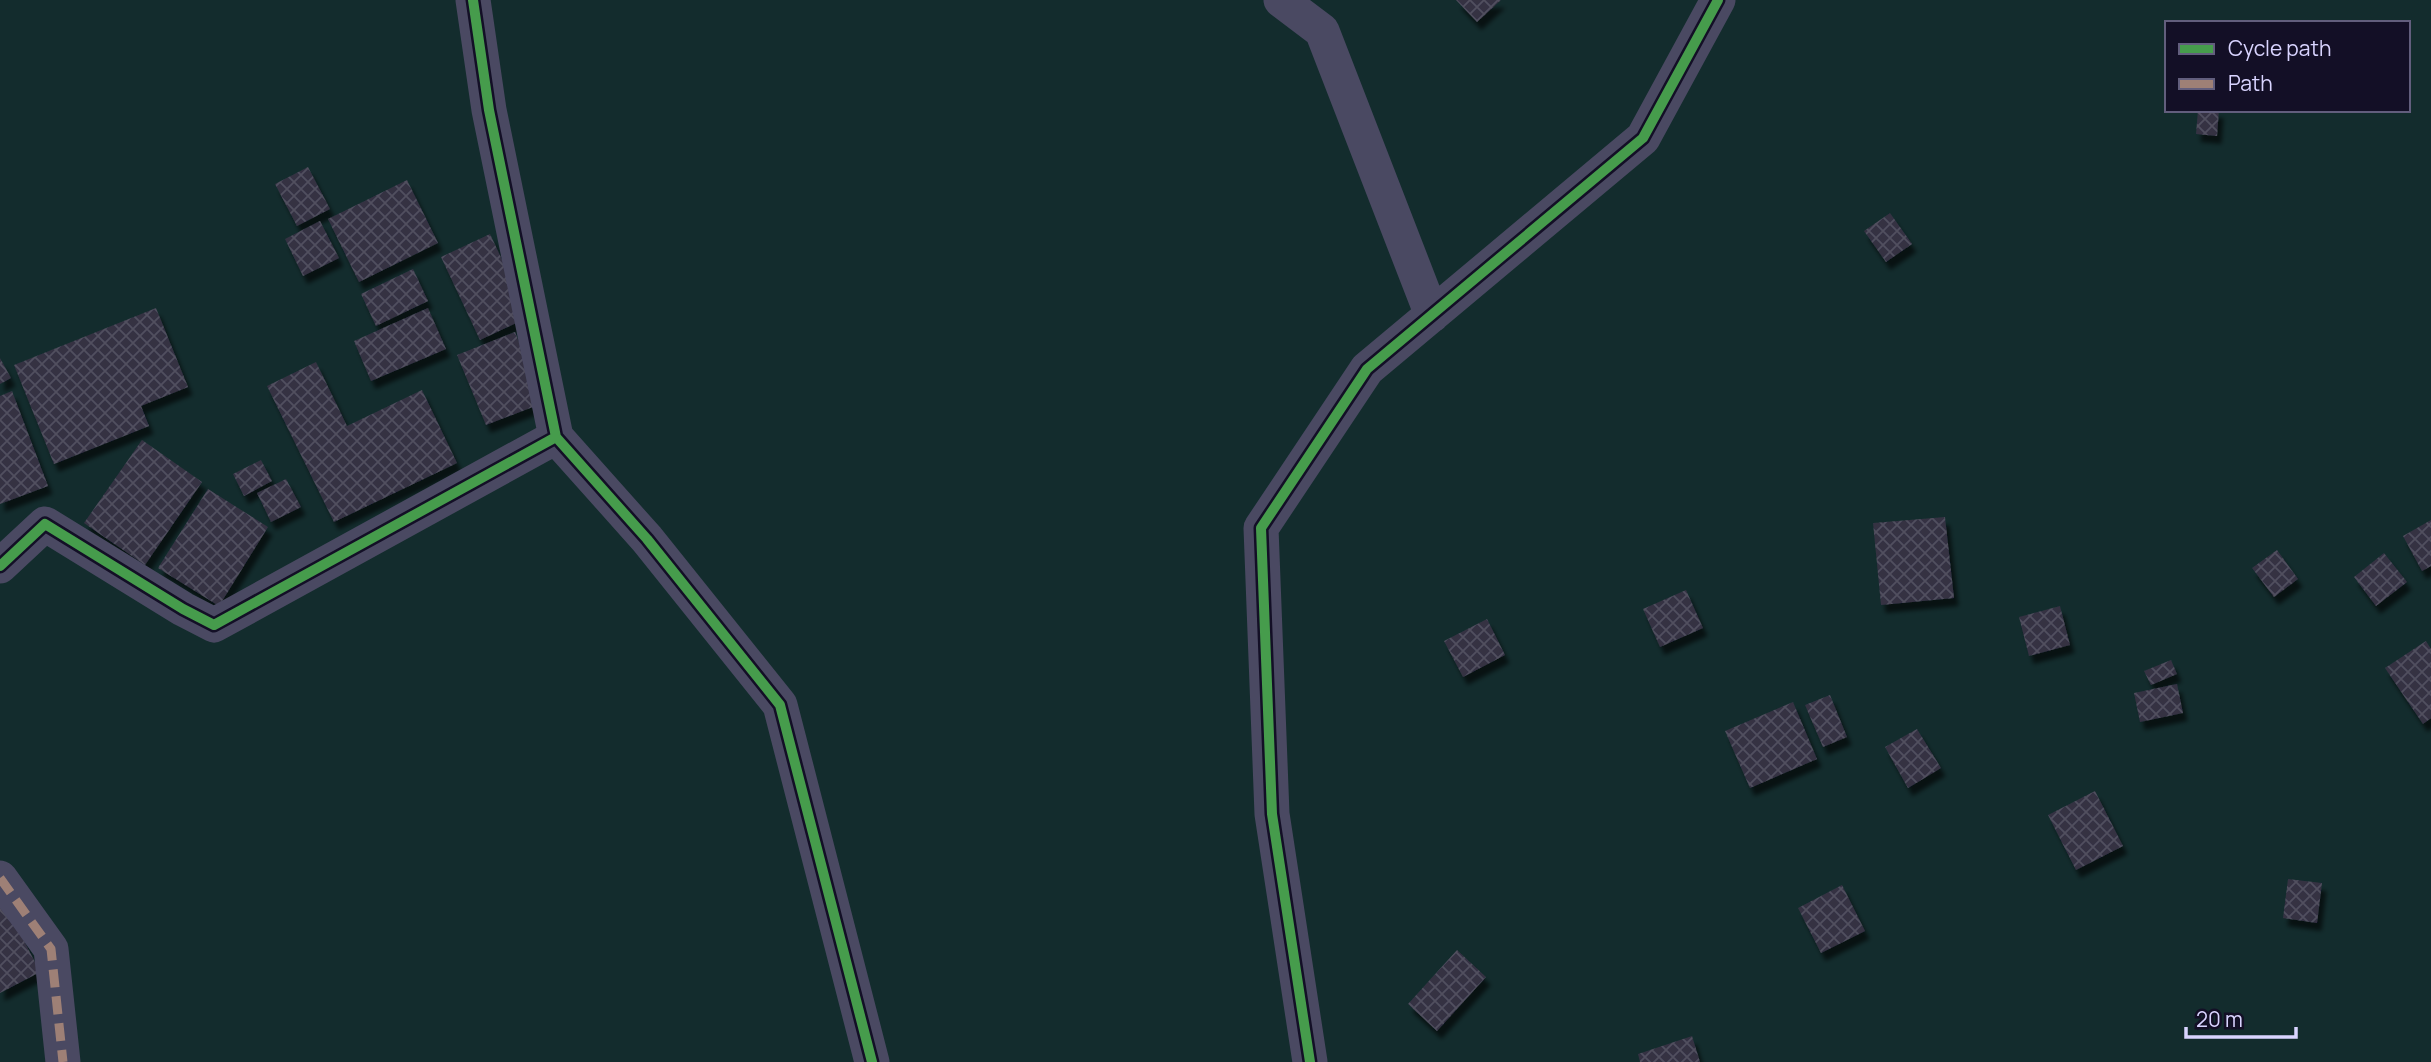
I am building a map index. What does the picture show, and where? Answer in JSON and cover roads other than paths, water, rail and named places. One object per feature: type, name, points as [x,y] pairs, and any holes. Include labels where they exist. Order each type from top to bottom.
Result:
[{"type":"street","points":[[473,0],[489,110],[556,437],[647,539],[780,705],[872,1062]]},
{"type":"street","points":[[1281,0],[1322,31],[1432,315]]},
{"type":"street","points":[[1310,1062],[1272,814],[1261,528],[1367,369],[1643,138],[1718,0]]},
{"type":"street","points":[[0,566],[45,524],[183,609],[214,625],[556,437]]},
{"type":"street","points":[[0,878],[51,949],[63,1062]]}]
